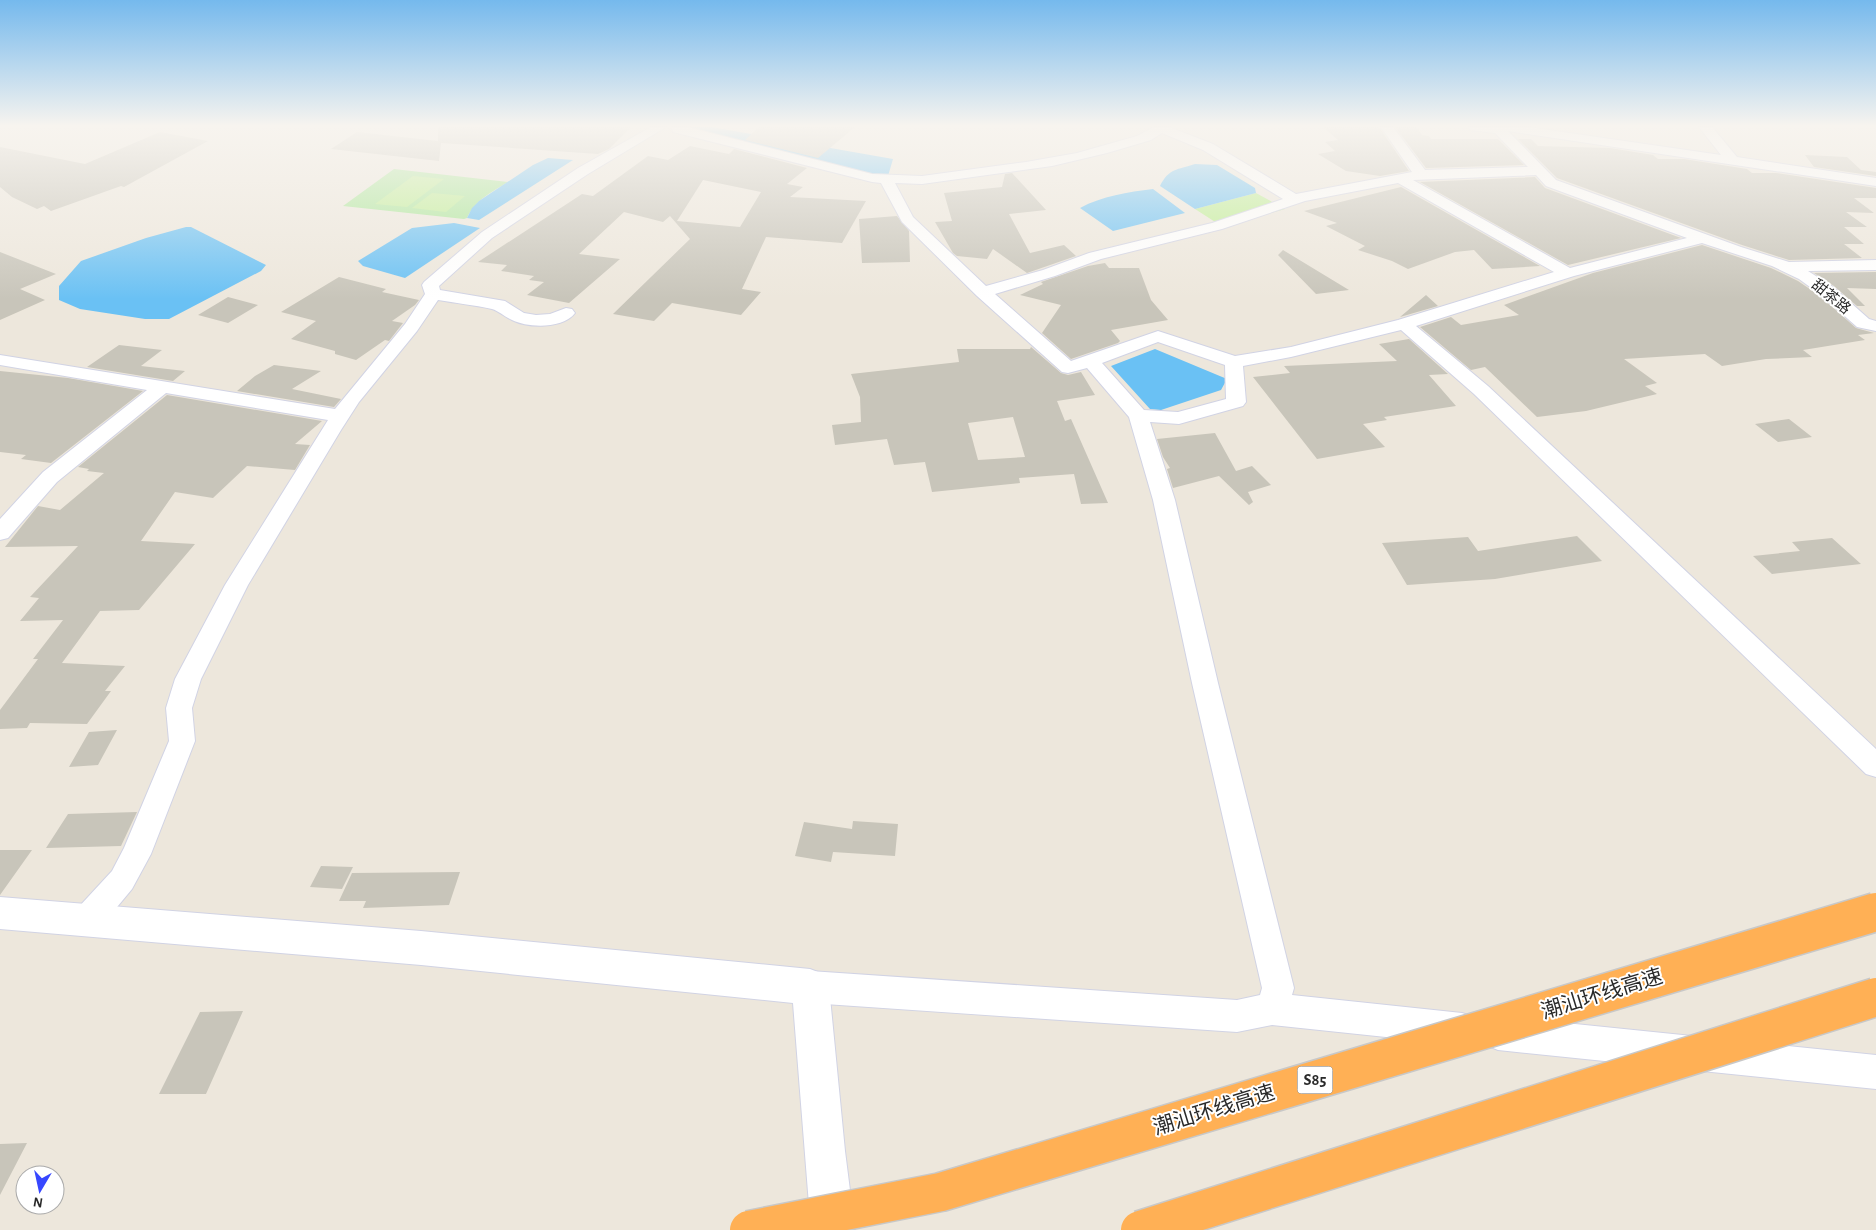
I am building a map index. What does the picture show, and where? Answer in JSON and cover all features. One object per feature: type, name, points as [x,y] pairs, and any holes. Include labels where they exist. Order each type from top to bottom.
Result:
[{"type":"highway","name":"潮汕环线高速","points":[[749,1230],[941,1192],[1876,912]]},
{"type":"highway","points":[[1140,1230],[1876,997]]},
{"type":"street","points":[[433,294],[430,285],[487,235],[565,184]]},
{"type":"street","points":[[889,184],[907,219],[983,292],[1068,368],[1158,336],[1234,362],[1291,352],[1404,324],[1568,273],[1704,238]]},
{"type":"street","points":[[1269,184],[1294,200]]},
{"type":"street","points":[[983,292],[1049,273],[1094,256],[1217,226],[1294,200],[1369,184]]},
{"type":"street","points":[[1411,184],[1568,273]]},
{"type":"street","points":[[1555,184],[1786,266],[1876,265]]},
{"type":"street","name":"甜茶路","points":[[1786,266],[1827,291],[1863,323],[1876,326]]},
{"type":"street","points":[[433,294],[499,305],[519,317],[536,320],[553,319],[566,313]]},
{"type":"street","points":[[87,920],[122,880],[136,854],[182,742],[179,708],[188,679],[237,585],[352,399],[411,327],[433,294]]},
{"type":"street","points":[[1404,324],[1481,390],[1876,766]]},
{"type":"street","points":[[1091,360],[1138,416],[1164,500],[1205,683],[1278,988],[1272,1009]]},
{"type":"street","points":[[1138,416],[1179,418],[1236,402],[1234,362]]},
{"type":"street","points":[[3,363],[341,416]]},
{"type":"street","points":[[0,533],[50,477],[162,387]]},
{"type":"street","points":[[0,913],[421,948],[810,987],[1237,1016],[1272,1009],[1876,1072]]},
{"type":"street","points":[[810,987],[824,1151],[833,1230]]},
{"type":"green space","points":[[373,184],[504,184],[479,201],[467,218],[464,219],[343,206]]},
{"type":"green space","points":[[402,184],[437,184],[407,207],[375,204]]},
{"type":"green space","points":[[432,193],[465,196],[446,212],[412,208]]},
{"type":"green space","points":[[1256,193],[1285,209],[1223,227],[1195,209]]},
{"type":"water","points":[[504,184],[535,184],[479,220],[467,218],[472,208]]},
{"type":"water","points":[[1161,184],[1249,184],[1255,188],[1256,193],[1195,209],[1160,186]]},
{"type":"water","points":[[1153,189],[1185,213],[1113,231],[1080,208],[1125,193]]},
{"type":"water","points":[[454,223],[480,228],[405,278],[363,266],[358,261],[412,228]]},
{"type":"water","points":[[191,227],[266,265],[261,271],[169,319],[145,319],[80,309],[59,300],[59,286],[81,261],[146,238]]},
{"type":"water","points":[[1155,349],[1227,379],[1221,390],[1161,410],[1150,409],[1111,366]]},
{"type":"building","points":[[0,184],[129,184],[51,211],[44,206],[37,209],[12,197],[0,187]]},
{"type":"building","points":[[609,184],[700,184],[677,221],[740,227],[761,192],[724,184],[789,184],[803,187],[790,197],[866,201],[842,243],[766,237],[742,289],[761,292],[741,315],[672,303],[654,321],[613,314],[690,239],[670,216],[663,222],[624,212],[579,254],[620,259],[569,303],[527,295],[544,282],[529,280],[534,276],[501,271],[507,265],[478,262],[582,194],[593,196]]},
{"type":"building","points":[[1003,184],[1022,184],[1046,210],[1009,214],[1030,253],[1064,245],[1076,256],[1027,273],[993,249],[987,259],[957,256],[953,253],[935,222],[952,221],[944,193],[1002,187]]},
{"type":"building","points":[[1424,184],[1542,184],[1545,188],[1681,238],[1568,265]]},
{"type":"building","points":[[1575,184],[1852,184],[1876,188],[1876,198],[1854,198],[1874,213],[1846,212],[1867,227],[1844,227],[1864,244],[1844,244],[1862,258],[1789,260]]},
{"type":"building","points":[[1401,187],[1540,266],[1492,269],[1474,250],[1455,252],[1408,269],[1392,261],[1358,250],[1365,246],[1326,226],[1337,223],[1304,211]]},
{"type":"building","points":[[897,216],[909,231],[910,262],[862,263],[859,219]]},
{"type":"building","points":[[1702,245],[1771,268],[1798,281],[1820,296],[1856,328],[1874,333],[1858,335],[1865,340],[1803,350],[1812,357],[1766,359],[1722,366],[1705,354],[1624,359],[1657,383],[1645,386],[1657,394],[1586,411],[1537,417],[1485,367],[1471,370],[1420,327],[1451,317],[1461,325],[1519,315],[1504,305],[1593,273]]},
{"type":"building","points":[[1283,250],[1349,290],[1316,294],[1278,255]]},
{"type":"building","points":[[0,252],[56,274],[20,289],[45,300],[0,320]]},
{"type":"building","points":[[1105,263],[1109,268],[1139,268],[1151,300],[1168,320],[1111,330],[1120,341],[1118,343],[1071,359],[1042,333],[1061,305],[1020,295],[1043,284],[1041,282],[1088,266]]},
{"type":"building","points":[[1876,272],[1876,289],[1847,288],[1865,306],[1857,306],[1834,286],[1814,273]]},
{"type":"building","points":[[339,277],[386,289],[382,292],[419,300],[392,321],[403,323],[389,341],[385,340],[356,360],[335,354],[335,351],[291,339],[316,321],[281,312]]},
{"type":"building","points":[[1426,295],[1438,306],[1400,317]]},
{"type":"building","points":[[228,297],[258,305],[228,323],[198,315]]},
{"type":"building","points":[[1409,339],[1448,374],[1429,375],[1456,406],[1384,417],[1387,420],[1363,424],[1385,447],[1317,459],[1253,377],[1290,373],[1284,366],[1397,361],[1379,344]]},
{"type":"building","points":[[119,345],[162,350],[141,366],[185,371],[173,381],[87,367]]},
{"type":"building","points":[[1031,347],[1061,373],[1068,375],[1081,372],[1095,395],[1057,401],[1065,421],[1071,419],[1108,503],[1081,504],[1074,474],[1019,478],[1020,483],[932,492],[925,462],[894,465],[887,439],[835,445],[832,425],[861,422],[860,397],[851,374],[959,362],[957,349],[1030,349]],"holes":[[[1013,417],[1025,457],[978,460],[968,423]]]},
{"type":"building","points":[[274,365],[321,371],[292,389],[341,399],[334,407],[237,391],[255,376]]},
{"type":"building","points":[[0,371],[68,378],[143,391],[51,463],[21,459],[26,455],[0,452]]},
{"type":"building","points":[[167,395],[322,421],[295,444],[310,445],[295,470],[247,466],[213,498],[175,492],[141,541],[195,544],[139,610],[100,611],[62,663],[125,666],[105,691],[111,691],[87,724],[30,723],[27,728],[0,729],[0,710],[38,659],[33,659],[63,620],[20,621],[39,598],[30,597],[78,546],[5,547],[38,506],[60,510],[104,473],[87,471],[89,469],[78,467]]},
{"type":"building","points":[[1789,419],[1812,437],[1778,442],[1755,424]]},
{"type":"building","points":[[1215,433],[1236,471],[1252,466],[1271,485],[1248,492],[1253,502],[1249,505],[1219,476],[1173,488],[1167,469],[1170,468],[1163,457],[1157,439]]},
{"type":"building","points":[[1577,536],[1602,561],[1495,579],[1407,585],[1382,543],[1468,537],[1478,551]]},
{"type":"building","points":[[1832,538],[1861,564],[1772,574],[1753,556],[1800,551],[1792,542]]},
{"type":"building","points":[[117,730],[98,765],[69,767],[89,732]]},
{"type":"building","points":[[137,812],[121,846],[46,848],[68,814]]},
{"type":"building","points":[[853,821],[898,824],[895,856],[833,852],[831,862],[795,856],[804,822],[852,829]]},
{"type":"building","points":[[0,850],[32,850],[0,895]]},
{"type":"building","points":[[321,866],[353,867],[342,889],[310,887]]},
{"type":"building","points":[[460,872],[449,905],[363,908],[366,901],[339,901],[352,873]]},
{"type":"building","points":[[243,1011],[206,1094],[159,1094],[200,1012]]},
{"type":"building","points":[[27,1143],[0,1195],[0,1144]]}]
